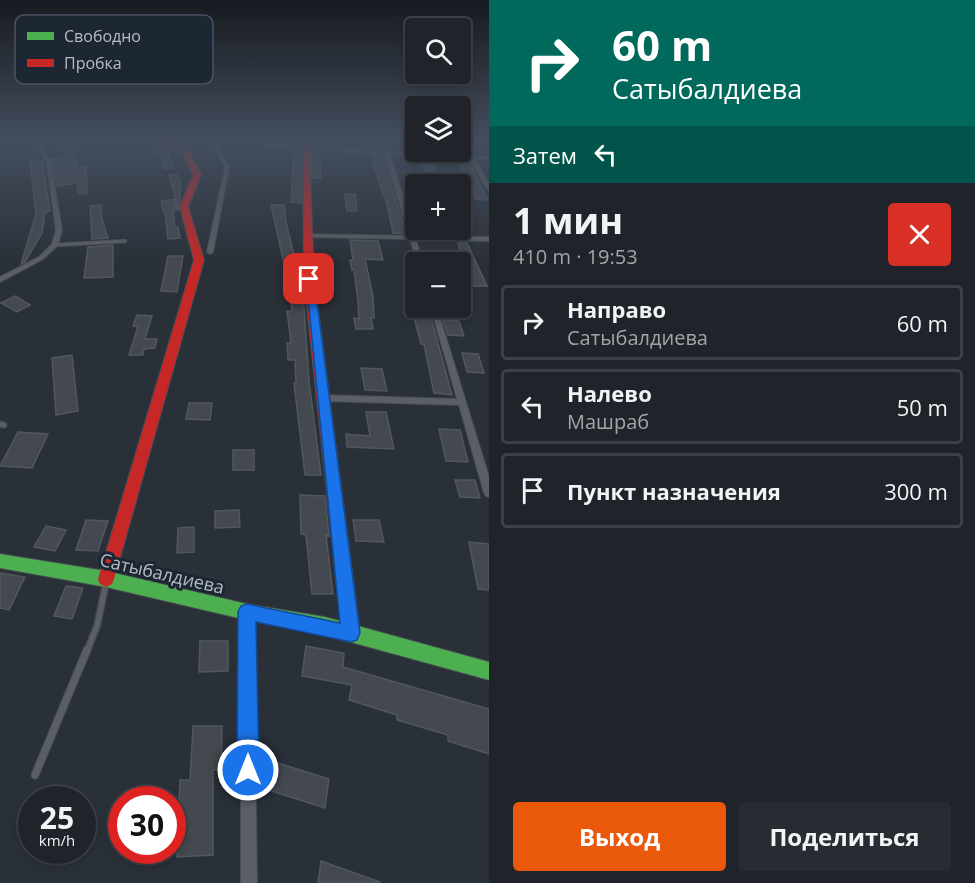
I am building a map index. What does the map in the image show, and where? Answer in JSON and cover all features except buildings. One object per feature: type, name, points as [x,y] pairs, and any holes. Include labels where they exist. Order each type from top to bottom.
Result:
[{"type":"street","points":[[0,280],[41,258],[55,245],[59,230],[52,182]]},
{"type":"street","points":[[106,579],[199,260],[184,207],[194,182]]},
{"type":"street","points":[[210,252],[223,182]]},
{"type":"street","points":[[307,182],[309,279],[351,633]]},
{"type":"street","points":[[396,182],[405,212]]},
{"type":"street","points":[[308,236],[405,238]]},
{"type":"street","points":[[471,239],[489,239]]},
{"type":"street","points":[[437,318],[489,493]]},
{"type":"street","points":[[323,398],[462,402]]},
{"type":"street","name":"Сатыбалдиева","points":[[0,561],[106,579],[247,612],[351,633],[489,671]]},
{"type":"street","points":[[247,612],[249,883]]},
{"type":"lane","points":[[55,245],[125,241]]},
{"type":"lane","points":[[35,774],[97,626],[106,579]]},
{"type":"traffic: fast","points":[[0,561],[106,579],[247,612],[325,626],[489,671]]},
{"type":"traffic: jam","points":[[106,579],[199,260],[184,207],[194,182]]},
{"type":"traffic: jam","points":[[307,182],[309,279],[351,633]]},
{"type":"route","points":[[248,770],[247,612],[351,633],[309,279]]}]
